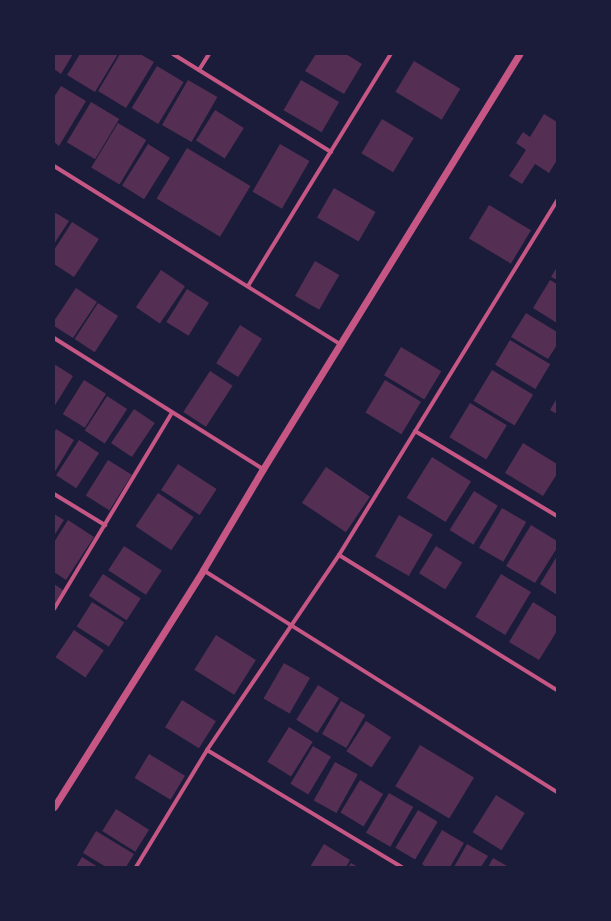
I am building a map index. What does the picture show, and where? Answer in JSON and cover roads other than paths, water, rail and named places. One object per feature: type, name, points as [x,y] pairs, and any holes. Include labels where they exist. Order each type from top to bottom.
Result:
[{"type":"street","points":[[173,54],[331,152]]},
{"type":"street","points":[[199,70],[209,54]]},
{"type":"street","points":[[248,286],[390,54]]},
{"type":"street","points":[[54,808],[203,570],[263,469],[519,54]]},
{"type":"street","points":[[54,166],[340,344]]},
{"type":"street","points":[[136,867],[207,750],[339,555],[557,201]]},
{"type":"street","points":[[54,338],[263,469]]},
{"type":"street","points":[[54,609],[172,413]]},
{"type":"street","points":[[415,431],[556,516],[557,510]]},
{"type":"street","points":[[54,494],[105,525]]},
{"type":"street","points":[[339,555],[557,690]]},
{"type":"street","points":[[203,570],[557,792]]},
{"type":"street","points":[[207,750],[402,867]]}]
